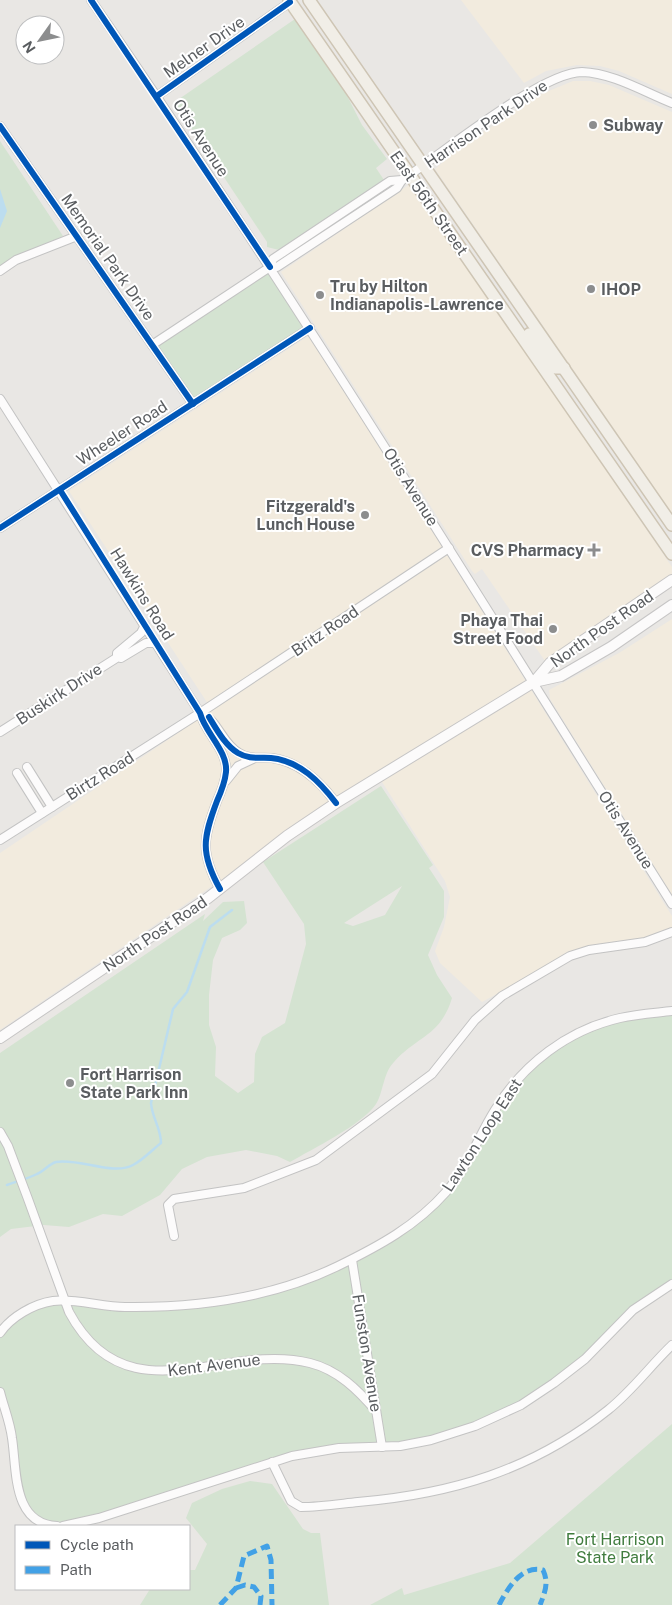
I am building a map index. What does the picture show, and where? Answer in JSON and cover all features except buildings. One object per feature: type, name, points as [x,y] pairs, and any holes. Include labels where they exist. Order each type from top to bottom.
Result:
[{"type":"main road","name":"East 56th Street","points":[[309,0],[360,75],[412,173],[564,368],[672,525]]},
{"type":"main road","name":"East 56th Street","points":[[289,1],[412,173],[513,324],[672,554]]},
{"type":"main road","points":[[289,1],[300,2],[360,75]]},
{"type":"main road","points":[[513,324],[522,327],[531,336],[555,368],[564,368]]},
{"type":"main road","points":[[570,406],[579,405],[597,429],[603,434],[610,436]]},
{"type":"street","name":"Otis Avenue","points":[[91,0],[157,96],[310,328],[672,904]]},
{"type":"street","name":"Melner Drive","points":[[157,96],[289,1]]},
{"type":"street","name":"Harrison Park Drive","points":[[152,345],[270,266],[273,259],[390,181],[412,173],[537,88],[565,75],[588,73],[614,78],[672,103]]},
{"type":"street","name":"Memorial Park Drive","points":[[0,126],[193,404]]},
{"type":"street","points":[[0,271],[16,260],[76,236]]},
{"type":"street","name":"Wheeler Road","points":[[0,528],[310,328]]},
{"type":"street","name":"Hawkins Road","points":[[0,399],[60,490],[200,713],[202,722],[226,764],[224,784],[207,828],[204,842],[208,864],[220,889]]},
{"type":"street","name":"Britz Road","points":[[200,713],[449,548]]},
{"type":"street","name":"North Post Road","points":[[0,1038],[220,889],[263,852],[336,803],[534,682],[550,663],[672,580]]},
{"type":"street","name":"North Post Road","points":[[534,682],[561,676],[610,647],[672,605]]},
{"type":"street","name":"Buskirk Drive","points":[[118,657],[116,653],[140,633],[145,625]]},
{"type":"street","name":"Buskirk Drive","points":[[0,732],[118,657],[121,658],[146,643],[156,643]]},
{"type":"street","name":"Hawkins Road","points":[[200,713],[208,716],[231,748],[253,759],[278,759],[311,774],[322,784],[336,803]]},
{"type":"street","name":"Birtz Road","points":[[0,840],[200,713]]},
{"type":"street","points":[[224,784],[238,766],[253,759]]},
{"type":"street","points":[[26,767],[52,807]]},
{"type":"street","points":[[17,773],[42,813]]},
{"type":"street","points":[[174,1236],[168,1205],[174,1199],[244,1188],[316,1160],[432,1074],[485,1009],[548,968],[586,951],[645,942],[672,932]]},
{"type":"street","name":"Lawton Loop East","points":[[0,1333],[10,1321],[20,1314],[48,1302],[65,1301],[143,1308],[236,1299],[300,1282],[352,1260],[395,1236],[438,1201],[469,1160],[503,1098],[525,1072],[543,1056],[572,1037],[603,1023],[637,1015],[672,1011]]},
{"type":"street","name":"Kent Avenue","points":[[0,1132],[28,1199],[71,1317],[99,1349],[123,1363],[142,1369],[162,1372],[263,1359],[294,1360],[314,1364],[342,1378],[363,1396],[376,1411]]},
{"type":"street","name":"Funston Avenue","points":[[352,1260],[382,1447]]},
{"type":"street","points":[[68,1525],[99,1518],[272,1462],[316,1451],[400,1446],[453,1434],[483,1423],[521,1404],[561,1379],[633,1310],[672,1284]]},
{"type":"street","points":[[272,1462],[291,1501],[301,1507],[388,1499],[481,1480],[538,1456],[588,1424],[622,1398],[672,1345]]},
{"type":"street","points":[[0,1392],[12,1438],[21,1502],[34,1518],[51,1525]]},
{"type":"shaded area","points":[[461,0],[672,0],[672,94],[619,71],[600,66],[577,65],[546,71],[524,83]]},
{"type":"shaded area","points":[[573,81],[590,81],[609,85],[672,112],[672,513],[435,169],[458,149],[539,95]]},
{"type":"shaded area","points":[[410,184],[672,567],[672,576],[545,661],[482,569],[475,574],[472,571],[281,272]]},
{"type":"shaded area","points":[[310,335],[672,916],[672,930],[567,956],[482,1002],[440,963],[435,951],[444,927],[450,897],[445,881],[377,774],[0,1030],[0,853],[212,710],[69,491]]},
{"type":"shaded area","points":[[672,619],[672,895],[550,699],[549,690],[619,653]]},
{"type":"green space","points":[[295,19],[339,80],[362,125],[387,159],[376,168],[384,180],[279,250],[267,247],[267,242],[182,114],[177,113],[174,108],[179,99]]},
{"type":"green space","points":[[0,141],[63,236],[0,267]]},
{"type":"green space","points":[[270,267],[310,328],[193,404],[152,345]]},
{"type":"green space","points":[[381,786],[433,865],[429,868],[444,891],[444,917],[428,955],[437,975],[452,998],[441,1021],[427,1035],[403,1053],[390,1067],[378,1100],[369,1112],[348,1128],[290,1162],[277,1156],[246,1150],[207,1157],[182,1169],[160,1195],[122,1216],[103,1214],[69,1227],[44,1225],[11,1229],[0,1237],[0,1053],[205,914],[203,921],[223,902],[244,901],[247,923],[240,930],[222,938],[213,960],[209,995],[209,1025],[216,1047],[215,1076],[238,1093],[254,1082],[255,1054],[262,1037],[285,1023],[306,944],[304,924],[263,862]],"holes":[[[402,886],[385,915],[353,926],[344,923]]]},
{"type":"green space","points":[[672,1011],[672,1284],[652,1296],[604,1339],[528,1400],[431,1440],[316,1451],[71,1525],[46,1524],[21,1502],[0,1392],[0,1333],[7,1324],[48,1302],[155,1307],[277,1289],[389,1241],[451,1186],[494,1111],[543,1056],[597,1025]]},
{"type":"green space","name":"Fort Harrison State Park","points":[[672,1424],[672,1605],[370,1605],[402,1588],[404,1595],[510,1563]]},
{"type":"green space","points":[[250,1481],[272,1484],[303,1529],[311,1533],[320,1533],[329,1605],[140,1605],[149,1590],[190,1590],[190,1570],[195,1570],[207,1544],[186,1518],[192,1503],[222,1489]]},
{"type":"water","points":[[0,189],[7,211],[0,228]]},
{"type":"waterway","points":[[7,1185],[37,1174],[56,1162],[65,1161],[106,1168],[125,1168],[133,1165],[161,1143],[151,1103],[173,1009],[187,992],[210,927],[232,910]]},
{"type":"marked path","points":[[220,1605],[236,1588],[244,1556],[267,1546],[271,1560],[272,1605]]},
{"type":"marked path","points":[[499,1605],[516,1579],[522,1574],[535,1569],[543,1570],[546,1579],[545,1592],[540,1605]]},
{"type":"marked path","points":[[236,1588],[245,1585],[254,1587],[261,1596],[260,1605]]},
{"type":"cycle path","points":[[91,0],[270,267]]},
{"type":"cycle path","points":[[157,96],[290,2]]},
{"type":"cycle path","points":[[0,126],[193,404]]},
{"type":"cycle path","points":[[0,528],[310,328]]},
{"type":"cycle path","points":[[60,490],[200,713],[206,728],[220,749],[226,764],[226,772],[223,787],[212,814],[206,845],[209,865],[220,889]]},
{"type":"cycle path","points":[[209,717],[225,742],[233,750],[242,755],[271,758],[291,763],[316,780],[336,803]]},
{"type":"place","name":"Subway","points":[[593,125]]},
{"type":"place","name":"IHOP","points":[[591,289]]},
{"type":"place","name":"Tru by Hilton Indianapolis-Lawrence","points":[[320,295]]},
{"type":"place","name":"Fitzgerald's Lunch House","points":[[365,515]]},
{"type":"place","name":"CVS Pharmacy","points":[[594,550]]},
{"type":"place","name":"Phaya Thai Street Food","points":[[553,629]]},
{"type":"place","name":"Fort Harrison State Park Inn","points":[[70,1083]]}]
